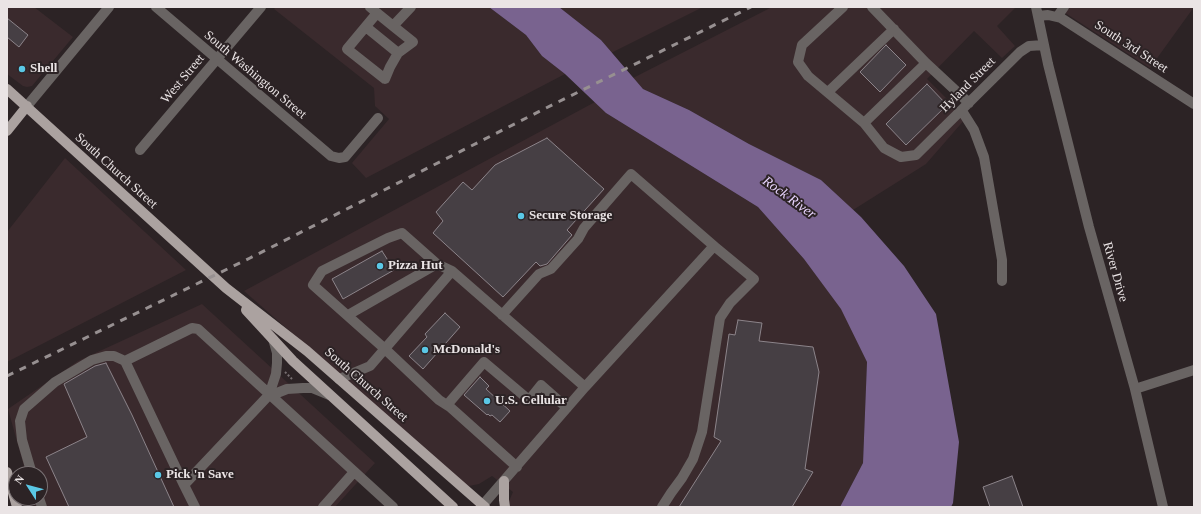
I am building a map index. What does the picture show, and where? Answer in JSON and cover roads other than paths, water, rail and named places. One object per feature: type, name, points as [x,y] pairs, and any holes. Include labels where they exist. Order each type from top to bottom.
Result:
[{"type":"main road","name":"South Church Street","points":[[7,89],[226,288],[307,351],[483,506]]},
{"type":"main road","points":[[7,131],[27,106]]},
{"type":"main road","name":"South Church Street","points":[[226,288],[293,361],[453,507]]},
{"type":"main road","points":[[7,472],[17,507]]},
{"type":"main road","points":[[504,481],[505,507]]},
{"type":"street","points":[[27,106],[109,7]]},
{"type":"street","name":"South Washington Street","points":[[156,7],[216,60],[331,156],[339,158],[345,157],[378,118]]},
{"type":"street","name":"West Street","points":[[140,150],[261,7]]},
{"type":"street","points":[[392,26],[411,7]]},
{"type":"street","points":[[843,7],[802,45],[798,62],[808,76],[864,123],[926,63]]},
{"type":"street","points":[[872,7],[926,63],[969,102]]},
{"type":"street","points":[[1037,11],[1057,16],[1064,7]]},
{"type":"street","points":[[374,10],[392,26],[413,42],[398,53],[385,79],[347,49],[366,27],[374,10]]},
{"type":"street","name":"River Drive","points":[[1037,11],[1089,227],[1135,389],[1163,507]]},
{"type":"street","name":"South 3rd Street","points":[[1057,16],[1194,104]]},
{"type":"street","points":[[366,27],[398,53]]},
{"type":"street","points":[[828,92],[894,29]]},
{"type":"street","name":"Hyland Street","points":[[864,123],[884,148],[901,157],[916,155],[1020,52],[1029,46],[1044,45]]},
{"type":"street","points":[[962,111],[974,130],[987,168],[1002,260],[1002,281]]},
{"type":"street","points":[[502,315],[539,274],[551,269],[578,240],[584,228],[631,174],[754,279],[730,303],[720,318],[702,432],[693,459],[662,507]]},
{"type":"street","points":[[517,467],[439,400],[348,315],[313,285],[322,270],[388,238],[402,233],[437,264],[452,271],[585,387]]},
{"type":"street","points":[[483,506],[585,387],[714,246]]},
{"type":"street","points":[[348,315],[437,264]]},
{"type":"street","points":[[339,379],[370,366],[452,271]]},
{"type":"street","points":[[125,361],[192,328],[198,329],[393,507]]},
{"type":"street","points":[[184,485],[269,395],[276,374],[277,363],[277,353],[273,339]]},
{"type":"street","points":[[30,466],[22,440],[20,421],[24,409],[55,382],[92,360],[106,356],[114,356],[125,361],[195,507]]},
{"type":"street","points":[[446,405],[484,362],[529,400],[541,385],[567,408]]},
{"type":"street","points":[[1135,389],[1194,370]]},
{"type":"street","points":[[269,395],[287,390],[303,388],[312,388],[331,395]]},
{"type":"street","points":[[323,507],[354,472]]},
{"type":"water","name":"Rock River","points":[[489,7],[559,7],[601,40],[643,89],[689,110],[749,144],[821,180],[861,217],[904,266],[936,314],[959,442],[953,503],[951,507],[840,507],[863,463],[867,362],[841,309],[804,259],[758,207],[606,113],[565,74],[542,56],[526,35]]},
{"type":"railway","points":[[7,376],[250,258],[554,104],[751,7]]},
{"type":"place","name":"Shell","points":[[22,69]]},
{"type":"place","name":"Secure Storage","points":[[521,216]]},
{"type":"place","name":"Pizza Hut","points":[[380,266]]},
{"type":"place","name":"McDonald's","points":[[425,350]]},
{"type":"place","name":"U.S. Cellular","points":[[487,401]]},
{"type":"place","name":"Pick 'n Save","points":[[158,475]]}]
